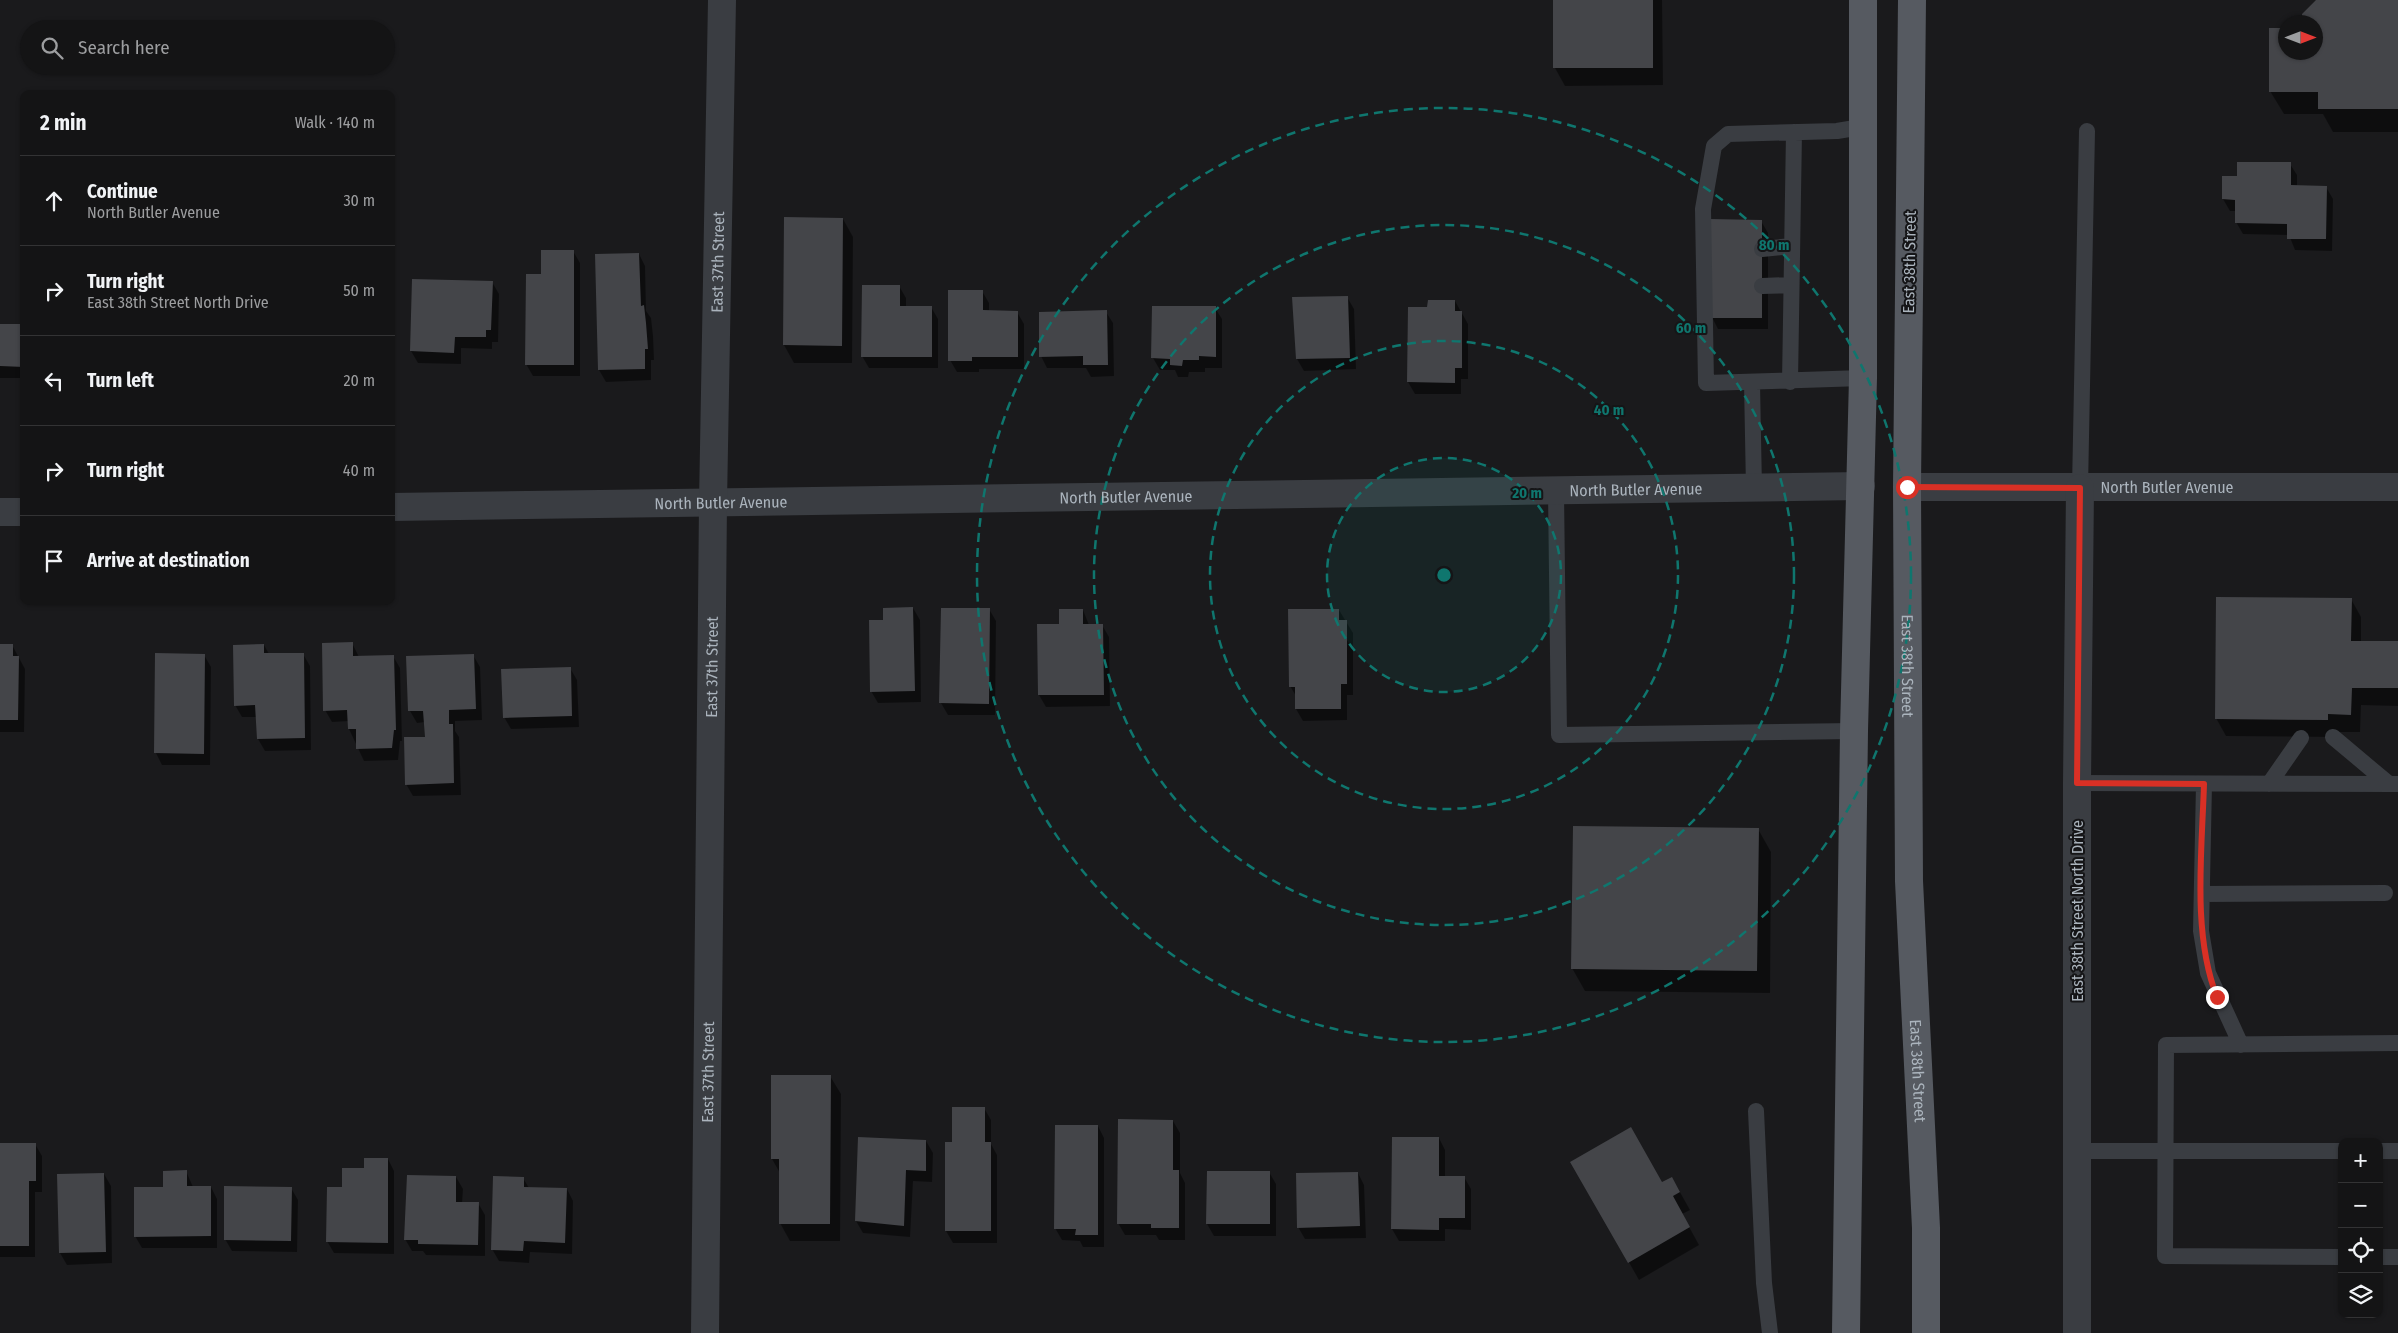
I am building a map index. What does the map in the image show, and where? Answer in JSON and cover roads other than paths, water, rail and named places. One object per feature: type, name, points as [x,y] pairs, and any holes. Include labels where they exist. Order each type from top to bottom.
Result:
[{"type":"main road","points":[[1846,1333],[1854,731],[1863,378],[1862,0]]},
{"type":"main road","name":"East 38th Street","points":[[1912,0],[1907,487],[1909,881],[1926,1228],[1926,1333]]},
{"type":"street","name":"East 37th Street","points":[[705,1333],[713,503],[722,0]]},
{"type":"street","name":"North Butler Avenue","points":[[395,507],[1556,492],[1861,486]]},
{"type":"street","name":"North Butler Avenue","points":[[1907,487],[2398,487]]},
{"type":"street","name":"East 38th Street North Drive","points":[[2077,1333],[2077,783],[2080,488]]},
{"type":"street","points":[[0,512],[20,512]]},
{"type":"lane","points":[[1861,127],[1837,131],[1728,134],[1714,146],[1702,209],[1707,287],[1706,383],[1790,382],[1863,378]]},
{"type":"lane","points":[[2080,488],[2087,131]]},
{"type":"lane","points":[[1790,382],[1794,132]]},
{"type":"lane","points":[[1762,249],[1792,246]]},
{"type":"lane","points":[[1762,286],[1791,285]]},
{"type":"lane","points":[[1752,383],[1754,489]]},
{"type":"lane","points":[[1556,492],[1559,735],[1854,731]]},
{"type":"lane","points":[[2333,737],[2394,784]]},
{"type":"lane","points":[[2268,784],[2301,738]]},
{"type":"lane","points":[[2077,783],[2394,784]]},
{"type":"lane","points":[[2204,784],[2201,931],[2208,973],[2241,1045]]},
{"type":"lane","points":[[2202,894],[2385,893]]},
{"type":"lane","points":[[2338,1257],[2165,1256],[2166,1045],[2398,1043]]},
{"type":"lane","points":[[1756,1111],[1764,1283],[1770,1333]]},
{"type":"lane","points":[[2077,1151],[2338,1151]]},
{"type":"lane","points":[[2383,1151],[2398,1152]]},
{"type":"lane","points":[[2383,1257],[2398,1257]]}]
